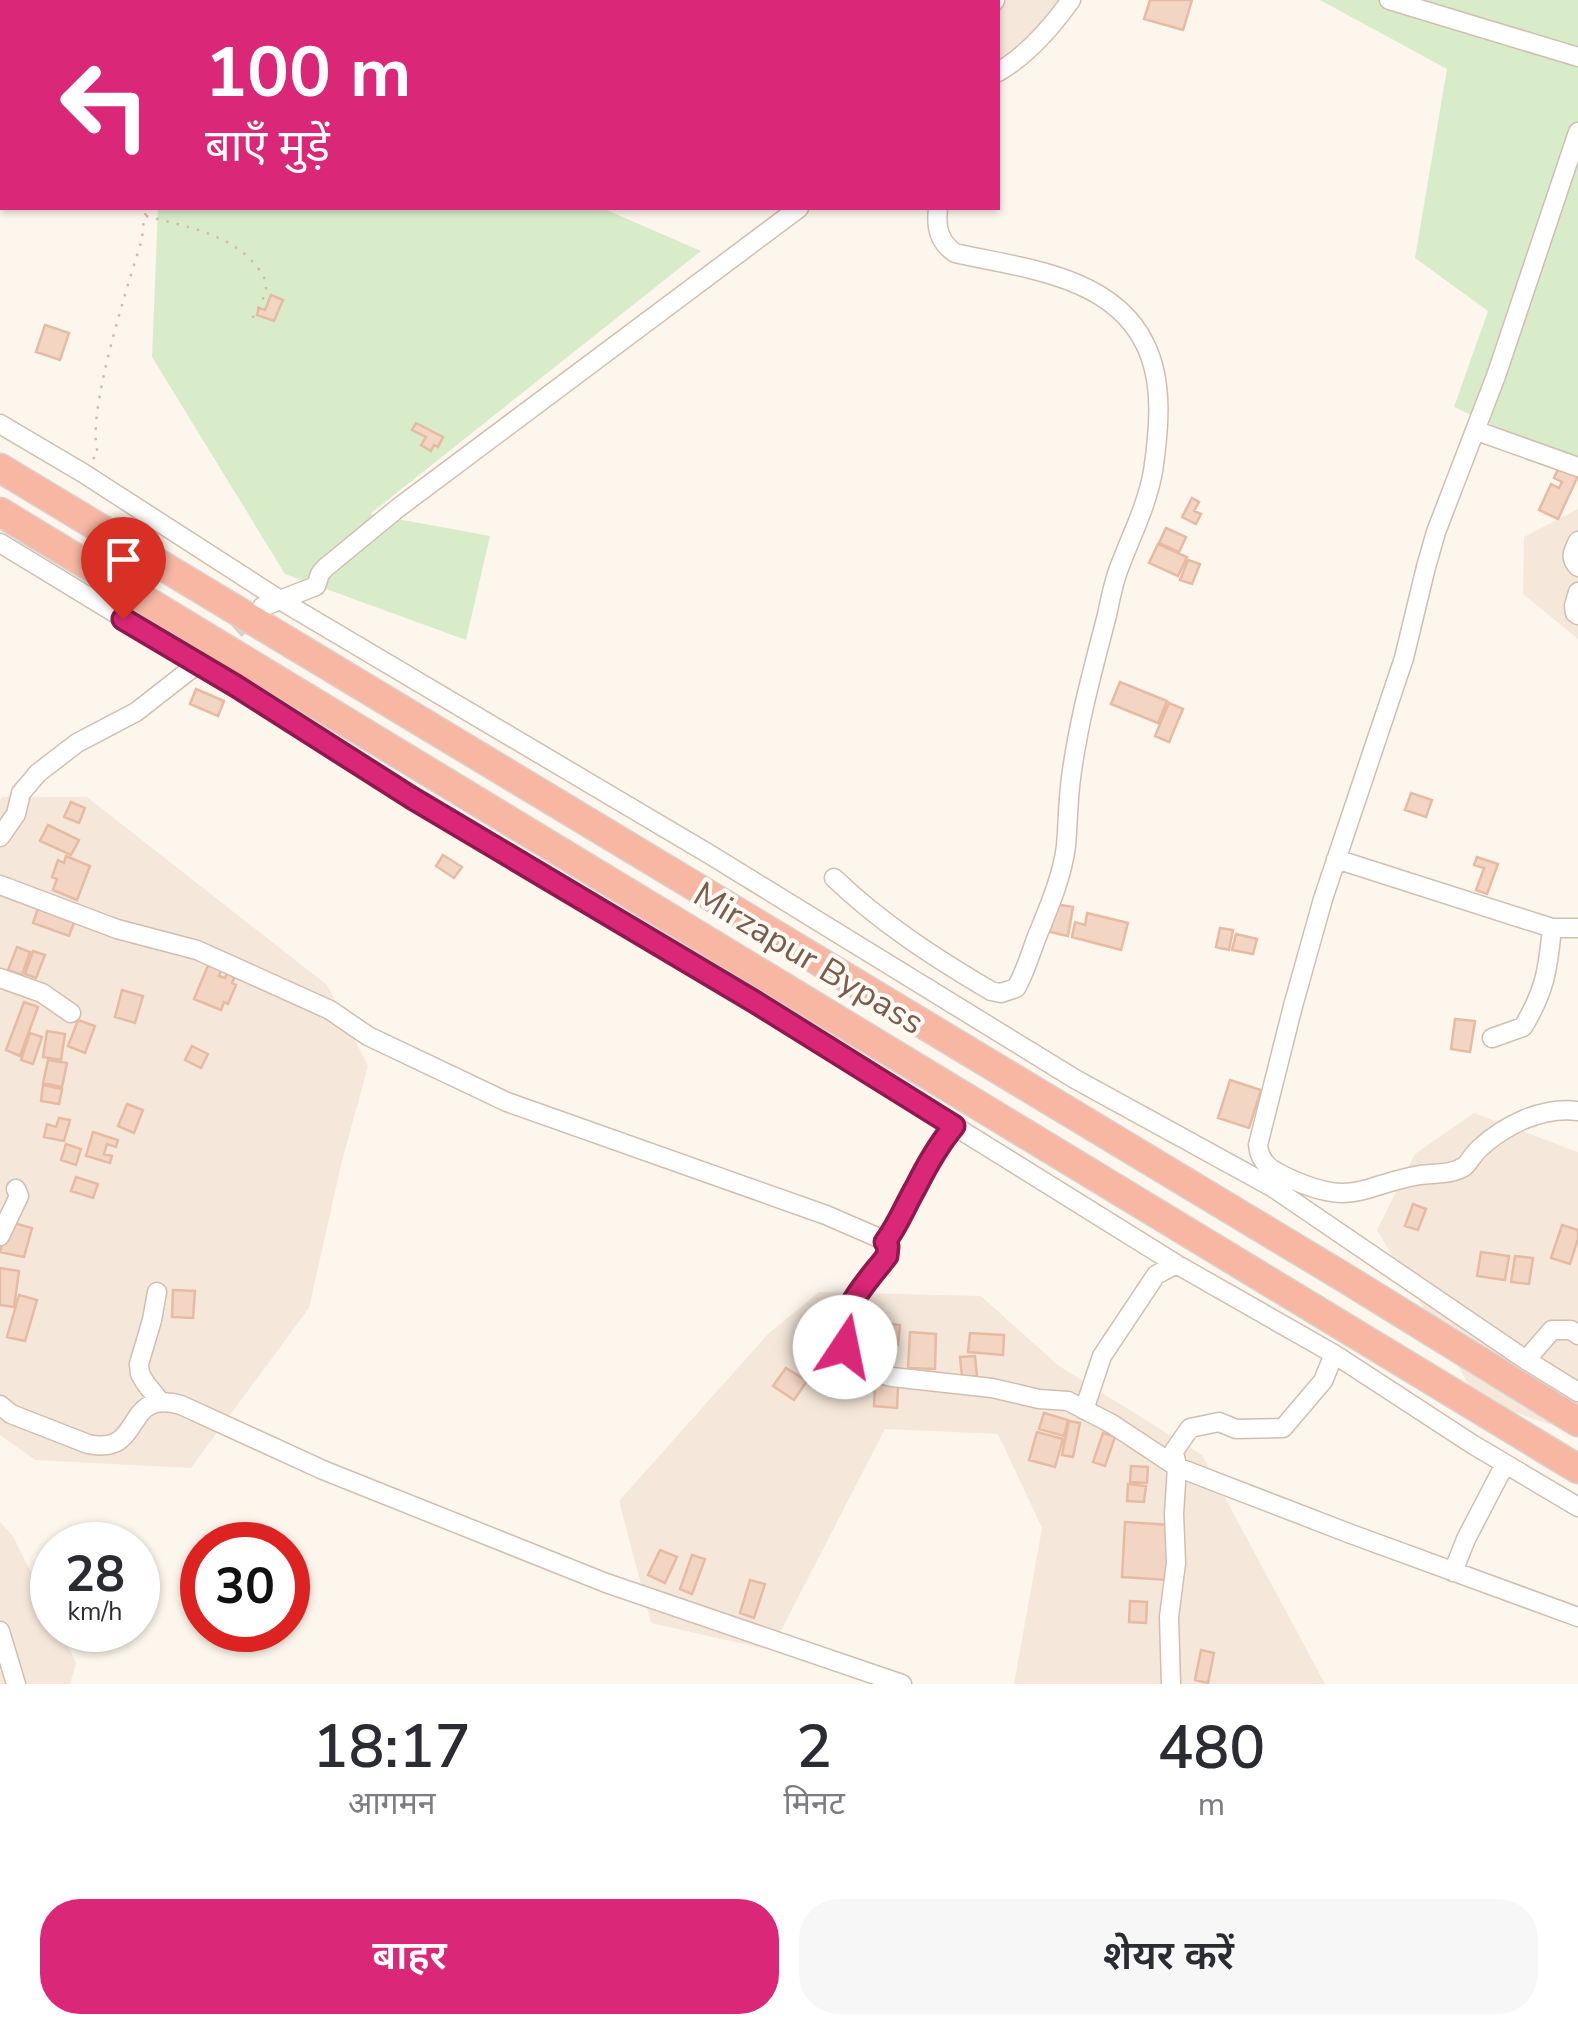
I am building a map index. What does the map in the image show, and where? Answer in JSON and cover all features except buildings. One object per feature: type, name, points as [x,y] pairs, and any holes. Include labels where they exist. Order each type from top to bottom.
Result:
[{"type":"highway","points":[[0,468],[1578,1422]]},
{"type":"highway","name":"Mirzapur Bypass","points":[[0,512],[1578,1469]]},
{"type":"street","points":[[1000,71],[1035,44],[1070,0]]},
{"type":"street","points":[[1389,0],[1578,57]]},
{"type":"street","points":[[1578,132],[1477,432],[1436,532],[1404,658],[1336,859],[1292,1006],[1258,1144],[1260,1157],[1271,1170],[1319,1190],[1358,1193],[1464,1167],[1504,1128],[1556,1111],[1578,1110]]},
{"type":"street","points":[[271,604],[316,586],[325,568],[398,508],[796,210]]},
{"type":"street","points":[[834,878],[882,921],[936,958],[991,991],[1001,993],[1016,988],[1062,867],[1078,736],[1117,575],[1149,490],[1158,435],[1154,378],[1147,347],[1124,314],[1105,299],[1051,274],[955,252],[939,236],[938,210]]},
{"type":"street","points":[[0,424],[83,472],[271,604],[709,854],[1075,1079],[1272,1187],[1578,1392]]},
{"type":"street","points":[[1477,432],[1578,467]]},
{"type":"street","points":[[0,542],[412,798],[755,1002],[1176,1264],[1334,1354],[1578,1507]]},
{"type":"street","points":[[1578,542],[1571,554],[1578,567]]},
{"type":"street","points":[[1578,592],[1574,609],[1578,616]]},
{"type":"street","points":[[0,837],[16,814],[21,793],[38,773],[77,743],[136,712],[195,666]]},
{"type":"street","points":[[1336,859],[1552,928],[1578,928]]},
{"type":"street","points":[[0,885],[117,929],[197,950],[330,1010],[368,1036],[494,1097],[826,1215],[885,1242],[887,1256],[845,1316],[845,1347],[863,1369],[892,1378],[992,1388],[1040,1400],[1068,1402],[1112,1424],[1177,1467],[1578,1617]]},
{"type":"street","points":[[1492,1038],[1524,1027],[1537,1004],[1548,970],[1552,928]]},
{"type":"street","points":[[0,978],[42,993],[71,1013]]},
{"type":"street","points":[[983,1022],[1001,993]]},
{"type":"street","points":[[885,1242],[942,1140],[954,1126]]},
{"type":"street","points":[[0,1236],[19,1196],[16,1189]]},
{"type":"street","points":[[1084,1410],[1102,1356],[1156,1275],[1176,1264]]},
{"type":"street","points":[[157,1292],[139,1364],[140,1374],[160,1401]]},
{"type":"street","points":[[1526,1360],[1552,1330],[1570,1330],[1578,1335]]},
{"type":"street","points":[[1171,1684],[1170,1618],[1176,1563],[1174,1451],[1190,1428],[1219,1422],[1236,1429],[1283,1428],[1323,1381],[1334,1354]]},
{"type":"street","points":[[0,1404],[11,1414],[100,1447],[124,1438],[151,1403],[181,1405],[323,1470],[606,1583],[902,1684]]},
{"type":"street","points":[[1453,1572],[1466,1538],[1505,1464]]},
{"type":"street","points":[[0,1631],[16,1684]]},
{"type":"path","points":[[83,472],[98,452],[94,435],[97,410],[142,239],[144,216],[149,210]]},
{"type":"path","points":[[144,216],[220,238],[248,256],[266,284],[249,325]]},
{"type":"shaded area","points":[[1000,0],[1062,0],[1000,75]]},
{"type":"shaded area","points":[[1578,509],[1578,639],[1523,594],[1524,537]]},
{"type":"shaded area","points":[[2,797],[87,797],[327,985],[368,1066],[309,1308],[191,1468],[35,1460],[0,1435]]},
{"type":"shaded area","points":[[1474,1113],[1578,1152],[1578,1434],[1478,1400],[1377,1230],[1415,1154]]},
{"type":"shaded area","points":[[819,1292],[981,1296],[1059,1366],[1202,1455],[1325,1684],[1014,1684],[1042,1528],[998,1434],[885,1429],[771,1650],[651,1623],[619,1501],[768,1334]]},
{"type":"shaded area","points":[[0,1522],[13,1536],[30,1570],[30,1652],[71,1652],[76,1663],[70,1684],[0,1684]]},
{"type":"green space","points":[[1320,0],[1578,0],[1578,465],[1454,407],[1488,311],[1415,258],[1447,69]]},
{"type":"green space","points":[[158,210],[607,210],[701,251],[370,514],[490,536],[466,640],[285,574],[152,357]]},
{"type":"tunnel","points":[[195,666],[254,614]]},
{"type":"route","points":[[123,619],[954,1126],[942,1140],[885,1242],[887,1256],[845,1316],[845,1347]]}]
